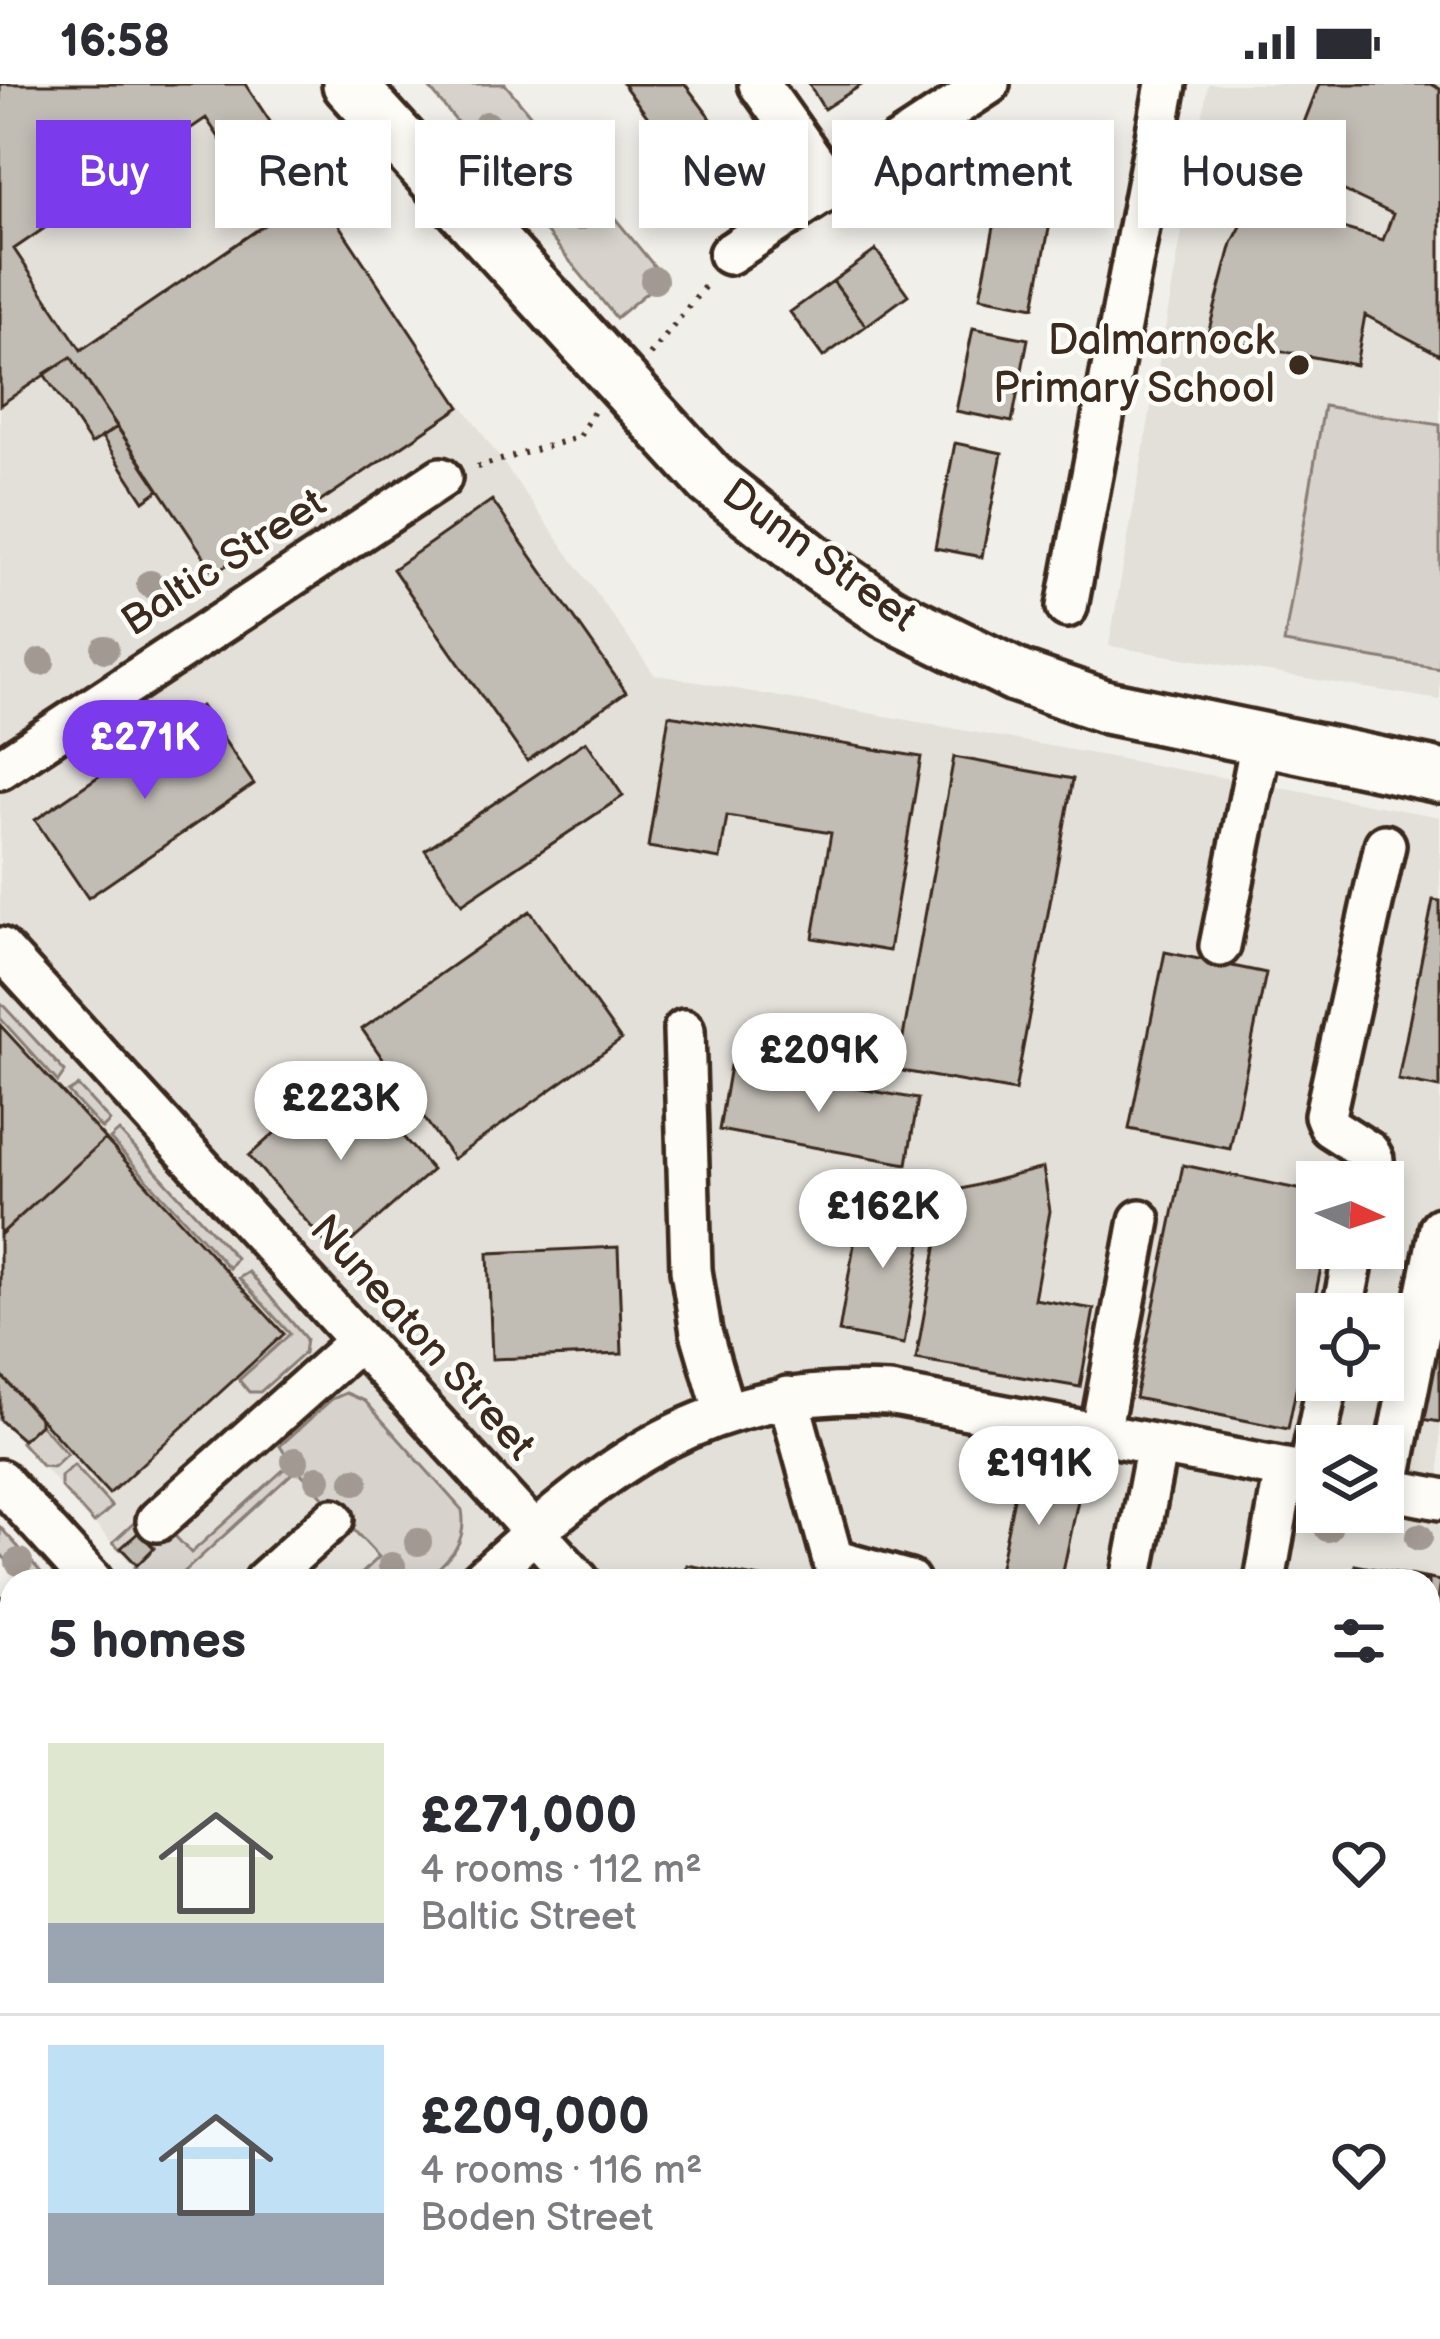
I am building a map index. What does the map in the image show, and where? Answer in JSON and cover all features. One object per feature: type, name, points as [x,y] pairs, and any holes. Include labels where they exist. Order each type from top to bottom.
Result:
[{"type":"main road","name":"Dunn Street","points":[[349,84],[712,480],[851,588],[928,634],[1017,676],[1130,713],[1440,776]]},
{"type":"street","points":[[729,254],[832,187],[759,84]]},
{"type":"street","points":[[934,120],[989,84]]},
{"type":"street","points":[[1067,607],[1166,84]]},
{"type":"street","name":"Baltic Street","points":[[0,769],[441,478]]},
{"type":"street","points":[[1220,946],[1261,742]]},
{"type":"street","points":[[1373,1161],[1330,1127],[1325,1114],[1384,845]]},
{"type":"street","name":"Nuneaton Street","points":[[0,948],[568,1569]]},
{"type":"street","points":[[685,1030],[692,1283],[725,1413]]},
{"type":"street","points":[[1100,1434],[1140,1220]]},
{"type":"street","points":[[1398,1425],[1440,1228]]},
{"type":"street","points":[[157,1520],[359,1341]]},
{"type":"street","points":[[493,1569],[534,1532],[667,1435],[725,1413],[788,1397],[889,1394],[1296,1471]]},
{"type":"street","points":[[788,1397],[833,1560],[866,1569]]},
{"type":"street","points":[[1133,1569],[1157,1445]]},
{"type":"street","points":[[0,1480],[81,1569]]},
{"type":"street","points":[[1404,1492],[1440,1499]]},
{"type":"street","points":[[1269,1569],[1296,1495]]},
{"type":"street","points":[[277,1569],[333,1519]]},
{"type":"shaded area","points":[[0,84],[233,84],[259,120],[215,120],[215,228],[336,228],[654,674],[1440,817],[1440,1569],[136,1569],[0,1420]]},
{"type":"shaded area","points":[[426,84],[505,84],[535,120],[455,120]]},
{"type":"shaded area","name":"Dalmarnock Primary School","points":[[1208,84],[1440,84],[1440,700],[1109,646],[1183,228],[1346,228],[1346,120],[1202,120]]},
{"type":"shaded area","points":[[615,218],[664,278],[616,318],[543,228],[615,228]]},
{"type":"shaded area","points":[[1324,406],[1440,425],[1440,669],[1284,643]]},
{"type":"shaded area","points":[[0,1002],[65,1072],[58,1082],[0,1018]]},
{"type":"shaded area","points":[[78,1086],[110,1121],[102,1129],[68,1092]]},
{"type":"shaded area","points":[[119,1131],[236,1258],[229,1268],[110,1139]]},
{"type":"shaded area","points":[[249,1272],[306,1339],[304,1353],[260,1392],[249,1392],[239,1380],[290,1334],[239,1278]]},
{"type":"shaded area","points":[[346,1393],[365,1401],[462,1510],[459,1542],[437,1569],[366,1569],[379,1557],[297,1469],[187,1569],[137,1569],[154,1548],[139,1532],[120,1549],[113,1542],[136,1521],[156,1542],[175,1536],[191,1553],[291,1463],[280,1446],[332,1399]]},
{"type":"shaded area","points":[[40,1424],[67,1454],[53,1467],[42,1466],[21,1442]]},
{"type":"shaded area","points":[[74,1465],[112,1507],[94,1523],[61,1487],[61,1476]]},
{"type":"shaded area","points":[[0,1527],[38,1569],[14,1569],[0,1553]]},
{"type":"building","points":[[0,84],[245,84],[269,120],[215,120],[215,132],[206,118],[191,128],[191,120],[36,120],[36,228],[45,228],[14,249],[81,350],[260,228],[341,228],[460,407],[215,573],[71,357],[0,405]]},
{"type":"building","points":[[623,84],[685,84],[712,120],[650,120]]},
{"type":"building","points":[[809,84],[863,84],[824,109]]},
{"type":"building","points":[[1319,84],[1431,84],[1440,89],[1440,355],[1365,315],[1356,365],[1207,337],[1240,228],[1342,228],[1383,240],[1393,214],[1346,192],[1346,120],[1305,120]]},
{"type":"building","points":[[994,228],[1049,228],[1034,307],[980,297]]},
{"type":"building","points":[[876,250],[908,295],[866,326],[833,281]]},
{"type":"building","points":[[833,281],[866,326],[823,357],[790,312]]},
{"type":"building","points":[[973,328],[1028,339],[1012,422],[956,411]]},
{"type":"building","points":[[71,357],[117,427],[91,444],[44,374]]},
{"type":"building","points":[[117,427],[159,490],[144,501],[102,437]]},
{"type":"building","points":[[955,443],[1002,453],[982,557],[935,548]]},
{"type":"building","points":[[492,500],[626,692],[527,761],[393,569]]},
{"type":"building","points":[[201,706],[254,784],[88,898],[35,820]]},
{"type":"building","points":[[669,715],[921,757],[889,951],[813,938],[831,833],[727,816],[720,859],[648,847]]},
{"type":"building","points":[[586,741],[623,796],[462,904],[425,850]]},
{"type":"building","points":[[954,757],[1073,779],[1015,1091],[897,1070]]},
{"type":"building","points":[[1433,900],[1440,901],[1440,1088],[1398,1080]]},
{"type":"building","points":[[530,911],[621,1040],[453,1159],[362,1029]]},
{"type":"building","points":[[1165,952],[1266,973],[1230,1149],[1129,1129]]},
{"type":"building","points":[[0,1025],[105,1139],[0,1235]]},
{"type":"building","points":[[730,1066],[918,1099],[907,1164],[719,1130]]},
{"type":"building","points":[[345,1070],[432,1170],[336,1255],[249,1156]]},
{"type":"building","points":[[105,1139],[284,1334],[109,1494],[0,1374],[0,1235]]},
{"type":"building","points":[[1183,1165],[1296,1189],[1296,1269],[1321,1269],[1316,1293],[1296,1293],[1296,1390],[1288,1429],[1135,1398]]},
{"type":"building","points":[[1043,1168],[1050,1211],[1034,1299],[1094,1309],[1080,1387],[916,1359],[946,1193]]},
{"type":"building","points":[[862,1198],[927,1209],[904,1344],[839,1332]]},
{"type":"building","points":[[618,1247],[622,1354],[492,1359],[488,1253]]},
{"type":"building","points":[[1440,1326],[1440,1422],[1422,1419]]},
{"type":"building","points":[[0,1374],[40,1419],[23,1440],[0,1420]]},
{"type":"building","points":[[1020,1469],[1082,1481],[1064,1569],[999,1569]]},
{"type":"building","points":[[139,1532],[154,1548],[137,1565],[121,1548]]},
{"type":"place","name":"Dalmarnock Primary School","points":[[1299,365]]}]
